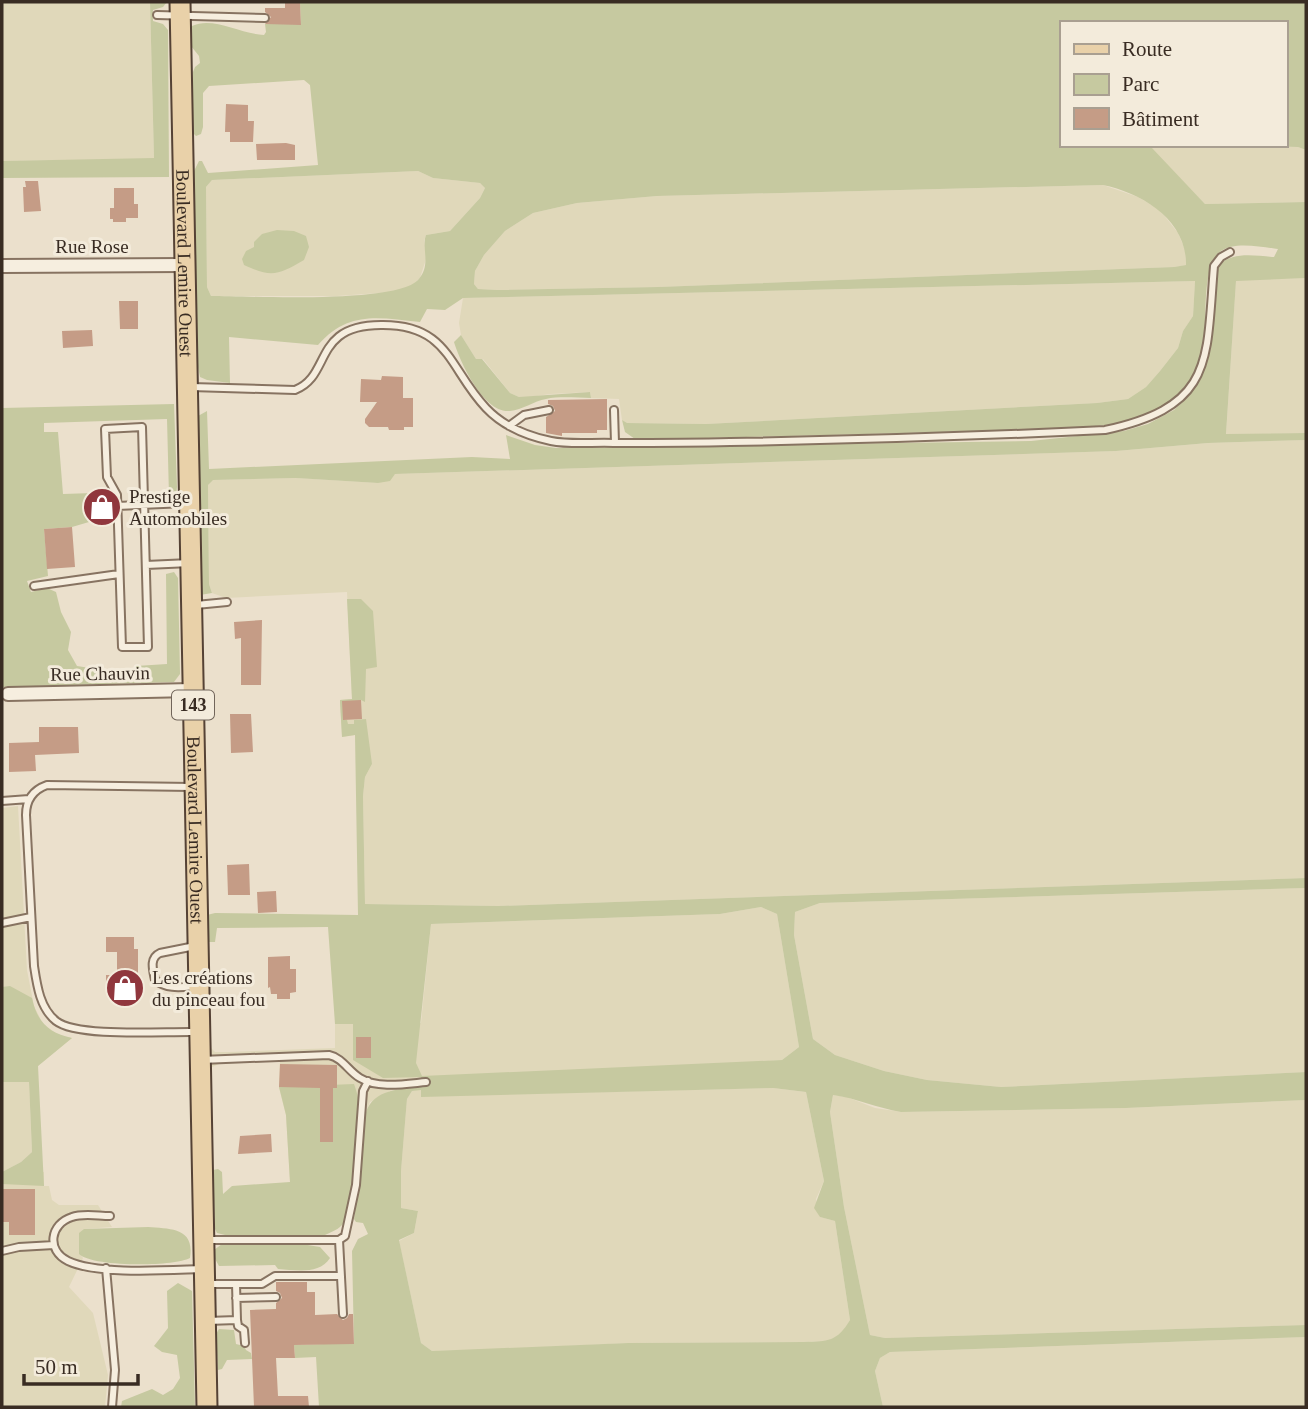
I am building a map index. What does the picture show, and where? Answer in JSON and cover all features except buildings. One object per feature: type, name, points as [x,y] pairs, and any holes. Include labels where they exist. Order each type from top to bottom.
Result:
[{"type":"main road","name":"Boulevard Lemire Ouest","points":[[179,9],[206,1407]]},
{"type":"street","name":"Rue Rose","points":[[2,266],[183,265]]},
{"type":"street","name":"Rue Chauvin","points":[[8,694],[192,690]]},
{"type":"lane","points":[[156,15],[179,9],[265,18]]},
{"type":"lane","points":[[186,387],[295,390],[305,386],[313,377],[334,339],[346,331],[380,324],[419,332],[433,338],[444,348],[485,407],[509,426],[552,442],[935,438],[1105,430],[1128,425],[1164,411],[1177,402],[1199,374],[1207,349],[1214,265],[1221,257],[1230,253]]},
{"type":"lane","points":[[509,426],[524,415],[549,410]]},
{"type":"lane","points":[[614,410],[615,443]]},
{"type":"lane","points":[[142,427],[148,647],[122,647],[117,506],[117,495],[107,478],[105,429],[142,427]]},
{"type":"lane","points":[[117,506],[188,503]]},
{"type":"lane","points":[[146,565],[190,563]]},
{"type":"lane","points":[[34,586],[119,574]]},
{"type":"lane","points":[[190,606],[227,602]]},
{"type":"lane","points":[[194,787],[47,785],[34,792],[29,799],[26,815],[38,988],[42,1002],[56,1021],[78,1029],[199,1032]]},
{"type":"lane","points":[[2,801],[29,799]]},
{"type":"lane","points":[[2,923],[31,916]]},
{"type":"lane","points":[[197,946],[160,953],[155,955],[152,961],[155,980],[161,985],[169,988],[198,986]]},
{"type":"lane","points":[[200,1060],[329,1055],[340,1059],[352,1072],[368,1082],[385,1085],[426,1082]]},
{"type":"lane","points":[[203,1240],[339,1240],[345,1236],[356,1185],[363,1091],[368,1082]]},
{"type":"lane","points":[[110,1216],[81,1216],[63,1221],[53,1233],[54,1245],[66,1260],[106,1268],[204,1277],[236,1284],[262,1284],[275,1276],[341,1276]]},
{"type":"lane","points":[[339,1240],[343,1314]]},
{"type":"lane","points":[[2,1251],[54,1245]]},
{"type":"lane","points":[[106,1268],[115,1370],[112,1407]]},
{"type":"lane","points":[[236,1284],[237,1320],[238,1326],[244,1331],[244,1343]]},
{"type":"lane","points":[[236,1298],[276,1297]]},
{"type":"lane","points":[[205,1321],[237,1320]]},
{"type":"shaded area","points":[[2,2],[150,2],[154,159],[2,161]]},
{"type":"shaded area","points":[[1298,147],[1306,150],[1306,202],[1205,204],[1151,148]]},
{"type":"shaded area","points":[[418,171],[433,178],[480,183],[485,188],[480,198],[450,231],[426,235],[424,241],[427,256],[420,278],[410,287],[393,292],[337,296],[211,296],[207,287],[206,187],[212,180]]},
{"type":"shaded area","points":[[1103,185],[1138,197],[1160,210],[1178,233],[1186,252],[1187,265],[658,287],[497,290],[478,289],[474,284],[475,271],[484,255],[505,231],[533,213],[577,203],[657,196]]},
{"type":"shaded area","points":[[1306,278],[1306,433],[1226,435],[1236,280]]},
{"type":"shaded area","points":[[1195,281],[1193,316],[1183,331],[1178,348],[1160,371],[1146,387],[1128,399],[1097,403],[706,424],[626,423],[622,420],[619,399],[591,398],[590,392],[530,397],[519,397],[510,393],[483,359],[476,359],[461,335],[459,323],[463,298]]},
{"type":"shaded area","points":[[1306,440],[1306,878],[498,906],[365,904],[363,796],[365,777],[372,764],[355,735],[342,737],[340,700],[352,699],[347,592],[226,598],[212,593],[209,584],[208,485],[212,480],[297,478],[378,483],[395,474],[1116,451],[1208,443]]},
{"type":"shaded area","points":[[18,806],[27,970],[34,1006],[43,1024],[55,1034],[72,1038],[38,1066],[2,1010],[2,808]]},
{"type":"shaded area","points":[[1306,888],[1306,1072],[1001,1087],[927,1080],[884,1071],[835,1055],[813,1039],[794,935],[795,912],[820,903]]},
{"type":"shaded area","points":[[761,907],[777,914],[799,1047],[782,1060],[394,1089],[370,1102],[366,1112],[358,1196],[335,1197],[290,1182],[286,1115],[279,1087],[280,1061],[219,1064],[210,1068],[211,1048],[215,1052],[229,1052],[335,1048],[335,1024],[421,1023],[431,924],[720,914]]},
{"type":"shaded area","points":[[2,1082],[29,1082],[32,1152],[21,1162],[2,1172]]},
{"type":"shaded area","points":[[773,1088],[806,1092],[824,1181],[816,1199],[820,1217],[835,1221],[850,1320],[842,1334],[828,1341],[628,1343],[479,1350],[432,1351],[421,1343],[399,1241],[414,1233],[418,1211],[401,1208],[407,1099],[412,1091],[421,1089],[421,1096]]},
{"type":"shaded area","points":[[833,1095],[847,1097],[875,1108],[902,1112],[1126,1108],[1306,1100],[1306,1325],[885,1338],[870,1335],[844,1207],[830,1112]]},
{"type":"shaded area","points":[[44,1172],[44,1186],[49,1186],[52,1200],[59,1205],[98,1205],[112,1227],[84,1229],[79,1253],[83,1258],[69,1287],[93,1313],[108,1375],[105,1407],[2,1407],[2,1173]]},
{"type":"shaded area","points":[[1306,1337],[1306,1407],[883,1407],[875,1371],[880,1358],[890,1352]]},
{"type":"green space","points":[[150,2],[167,2],[163,7],[153,10],[153,21],[163,24],[168,30],[169,177],[2,178],[2,161],[154,158]]},
{"type":"green space","points":[[300,2],[1306,2],[1306,150],[1287,147],[1287,21],[1060,21],[1060,147],[1155,147],[1152,148],[1205,204],[1306,202],[1306,278],[1236,281],[1226,434],[1306,433],[1306,440],[1208,443],[1116,451],[395,474],[390,481],[378,483],[296,478],[213,480],[208,485],[209,584],[212,593],[200,595],[198,416],[207,411],[209,469],[472,457],[510,459],[506,435],[535,445],[556,448],[1031,441],[1124,431],[1148,424],[1174,410],[1190,395],[1202,375],[1210,351],[1218,265],[1238,256],[1274,257],[1278,249],[1241,245],[1221,251],[1214,259],[1207,284],[1202,353],[1187,384],[1175,399],[1149,415],[1104,425],[1058,429],[635,439],[625,432],[622,420],[627,423],[706,424],[1097,403],[1128,399],[1146,387],[1178,348],[1183,331],[1193,316],[1195,281],[463,298],[445,310],[427,309],[420,322],[378,318],[353,321],[341,326],[318,345],[229,337],[230,383],[207,380],[200,377],[197,362],[193,173],[199,161],[202,161],[208,173],[318,165],[310,85],[304,80],[209,86],[203,93],[201,134],[196,136],[192,132],[193,72],[200,63],[199,56],[191,46],[192,26],[200,23],[218,24],[264,35],[265,24],[301,24]],"holes":[[[418,171],[433,178],[480,183],[485,188],[480,198],[450,231],[426,235],[422,274],[418,280],[404,288],[352,296],[211,296],[207,287],[206,187],[212,180]],[[1103,185],[1147,202],[1170,222],[1179,235],[1186,265],[658,287],[497,290],[478,289],[474,284],[475,271],[484,255],[505,231],[533,213],[577,203],[657,196]]]},
{"type":"green space","points":[[277,230],[294,231],[306,236],[309,247],[304,260],[275,273],[262,272],[244,265],[242,259],[246,251],[254,247],[254,242],[262,234]]},
{"type":"green space","points":[[461,335],[476,359],[482,359],[510,393],[519,397],[590,392],[591,398],[551,398],[510,411],[500,410],[482,396],[467,373],[454,342]]},
{"type":"green space","points":[[174,404],[177,487],[176,495],[172,497],[169,496],[167,419],[44,423],[44,432],[58,432],[63,494],[93,493],[93,499],[88,500],[89,522],[72,527],[44,529],[48,576],[27,581],[31,592],[47,588],[56,592],[61,612],[71,632],[68,650],[77,666],[136,672],[136,666],[167,664],[166,574],[174,572],[178,578],[180,674],[174,682],[2,687],[2,408]]},
{"type":"green space","points":[[347,599],[361,599],[373,611],[377,667],[366,669],[365,702],[361,700],[343,720],[354,724],[354,720],[366,719],[372,764],[365,777],[363,796],[365,904],[498,906],[1306,878],[1306,888],[820,903],[795,912],[794,935],[813,1039],[835,1055],[884,1071],[927,1080],[1001,1087],[1306,1072],[1306,1100],[1126,1108],[901,1112],[833,1095],[830,1112],[844,1207],[870,1335],[885,1338],[1306,1325],[1306,1337],[890,1352],[880,1358],[875,1371],[883,1407],[319,1407],[316,1357],[295,1358],[294,1345],[354,1343],[352,1251],[358,1239],[368,1234],[363,1223],[354,1219],[366,1112],[370,1104],[381,1095],[421,1087],[421,1077],[383,1078],[353,1060],[353,1024],[335,1024],[328,927],[217,928],[215,942],[207,942],[207,915],[358,915],[355,735],[342,737],[340,702],[352,699]],"holes":[[[761,907],[777,914],[799,1047],[782,1060],[422,1076],[416,1063],[431,924],[720,914]],[[773,1088],[806,1092],[824,1181],[814,1208],[820,1217],[835,1221],[850,1320],[841,1333],[831,1339],[804,1342],[628,1343],[432,1351],[421,1343],[399,1240],[414,1233],[418,1211],[401,1208],[407,1099],[412,1091],[421,1090],[421,1097]]]},
{"type":"green space","points":[[10,986],[32,998],[37,1014],[45,1025],[72,1038],[38,1066],[44,1186],[2,1184],[2,1172],[21,1162],[32,1152],[29,1082],[2,1082],[2,987]]},
{"type":"green space","points":[[354,1084],[359,1102],[358,1146],[352,1196],[342,1225],[325,1235],[217,1233],[213,1170],[222,1172],[223,1194],[232,1186],[290,1182],[286,1115],[279,1087]]},
{"type":"green space","points":[[148,1227],[172,1230],[185,1235],[191,1248],[190,1258],[167,1263],[133,1264],[99,1261],[79,1254],[79,1233],[84,1229]]},
{"type":"green space","points":[[295,1243],[320,1247],[330,1258],[320,1267],[299,1270],[278,1269],[275,1265],[219,1266],[214,1257],[214,1250],[222,1244]]},
{"type":"green space","points":[[178,1283],[192,1291],[195,1407],[121,1407],[122,1401],[152,1389],[163,1395],[173,1389],[180,1378],[177,1355],[162,1352],[154,1346],[168,1328],[167,1291]]},
{"type":"green space","points":[[219,1329],[234,1330],[236,1344],[244,1346],[251,1353],[252,1359],[227,1360],[222,1369],[218,1370],[216,1334]]},
{"type":"place","name":"Prestige Automobiles","points":[[102,507]]},
{"type":"place","name":"Les créations du pinceau fou","points":[[125,988]]}]
